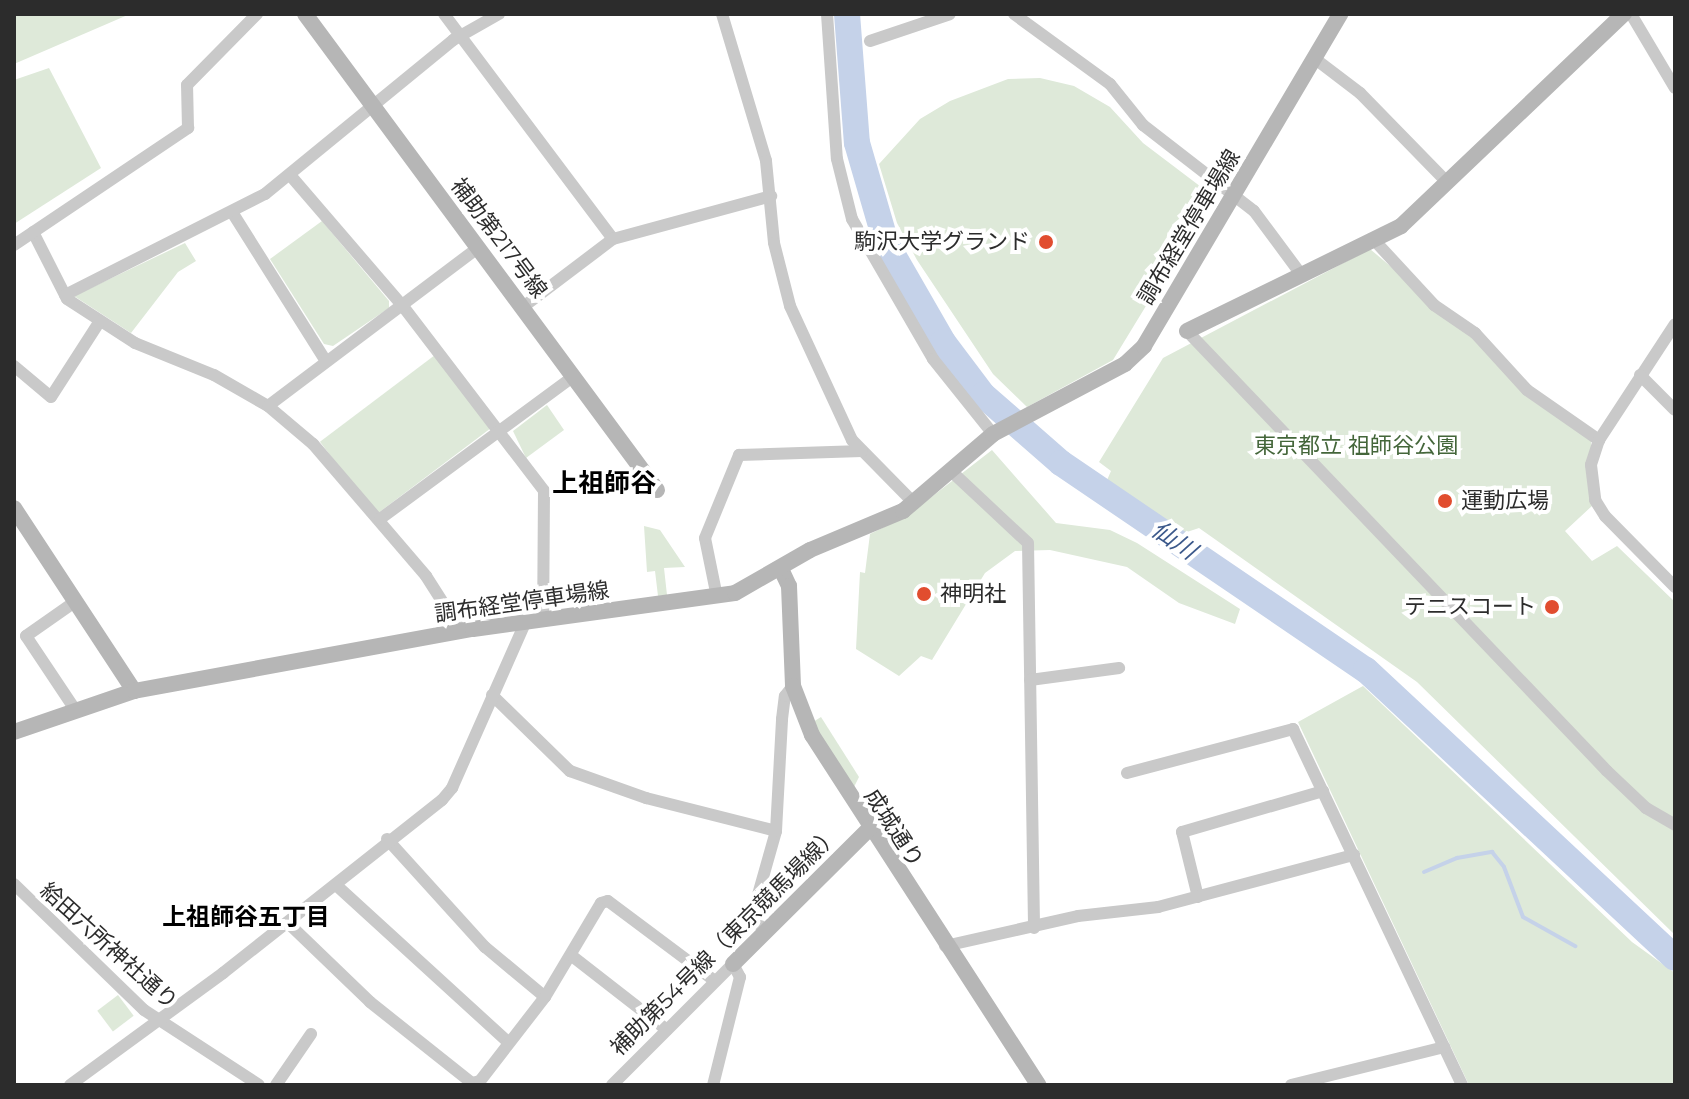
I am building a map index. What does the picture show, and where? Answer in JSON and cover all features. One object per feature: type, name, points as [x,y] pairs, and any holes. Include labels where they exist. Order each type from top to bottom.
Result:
[{"type":"main road","name":"補助第217号線","points":[[305,14],[657,490]]},
{"type":"main road","name":"調布経堂停車場線","points":[[14,732],[134,691],[461,631],[717,597],[914,503],[995,433],[1135,356],[1340,14]]},
{"type":"main road","points":[[1187,331],[1401,226],[1620,16]]},
{"type":"main road","points":[[14,508],[134,691]]},
{"type":"main road","name":"成城通り","points":[[781,569],[789,586],[793,686],[812,735],[869,829],[1038,1085]]},
{"type":"main road","name":"補助第54号線（東京競馬場線）","points":[[733,964],[763,929],[869,829]]},
{"type":"street","points":[[14,245],[188,128],[187,85],[257,14]]},
{"type":"street","points":[[444,14],[613,239]]},
{"type":"street","points":[[65,295],[232,212],[290,175],[460,35],[499,14]]},
{"type":"street","points":[[722,14],[766,161],[774,243],[790,306],[836,412],[862,451],[914,503]]},
{"type":"street","points":[[827,14],[837,159],[852,219],[933,359],[995,433]]},
{"type":"street","points":[[870,41],[950,14]]},
{"type":"street","points":[[1014,14],[1110,84],[1143,125],[1254,211],[1300,273]]},
{"type":"street","points":[[1620,16],[1675,88]]},
{"type":"street","points":[[1314,58],[1360,93],[1447,182]]},
{"type":"street","points":[[70,1085],[288,923],[452,788],[492,695],[535,620],[548,499],[402,305],[290,175]]},
{"type":"street","points":[[523,307],[613,239],[771,196]]},
{"type":"street","points":[[232,212],[326,361]]},
{"type":"street","points":[[33,232],[65,295],[100,321],[268,406],[313,444],[380,519],[461,631]]},
{"type":"street","points":[[1375,241],[1434,305],[1475,333],[1527,390],[1599,440]]},
{"type":"street","points":[[268,406],[478,248]]},
{"type":"street","points":[[14,366],[51,397],[100,321]]},
{"type":"street","points":[[1675,324],[1599,440],[1591,465],[1595,500],[1626,542],[1675,587]]},
{"type":"street","points":[[1187,331],[1607,771],[1646,808],[1675,825]]},
{"type":"street","points":[[1640,375],[1675,410]]},
{"type":"street","points":[[380,519],[574,376]]},
{"type":"street","points":[[717,597],[705,538],[739,455],[862,451]]},
{"type":"street","points":[[951,471],[1028,543],[1034,928]]},
{"type":"street","points":[[76,601],[26,636],[76,711]]},
{"type":"street","points":[[1030,680],[1119,668]]},
{"type":"street","points":[[763,929],[752,916],[776,831],[782,719],[785,696],[793,686]]},
{"type":"street","points":[[492,695],[570,771],[646,798],[776,831]]},
{"type":"street","points":[[1127,773],[1293,729],[1462,1085]]},
{"type":"street","points":[[1198,897],[1182,832],[1323,791]]},
{"type":"street","points":[[387,839],[485,947],[545,997]]},
{"type":"street","points":[[945,946],[1198,897],[1354,855]]},
{"type":"street","name":"給田六所神社通り","points":[[14,884],[157,1020],[259,1085]]},
{"type":"street","points":[[336,885],[509,1043]]},
{"type":"street","points":[[288,923],[370,1002],[472,1083],[480,1081],[545,997],[572,956],[586,924],[608,901],[715,981]]},
{"type":"street","points":[[572,956],[667,1030]]},
{"type":"street","points":[[713,1085],[740,977],[733,964]]},
{"type":"street","name":"補助第54号線（東京競馬場線）","points":[[612,1085],[733,964]]},
{"type":"street","points":[[276,1085],[311,1034]]},
{"type":"street","points":[[1291,1085],[1444,1047]]},
{"type":"green space","points":[[14,14],[130,14],[14,64]]},
{"type":"green space","points":[[49,68],[101,168],[14,224],[14,80]]},
{"type":"green space","name":"駒沢大学グランド","points":[[1040,78],[1074,86],[1110,107],[1143,143],[1213,196],[1113,360],[1027,407],[993,374],[917,260],[897,223],[879,164],[920,119],[950,101],[1008,79]]},
{"type":"green space","points":[[322,221],[389,301],[389,308],[333,346],[324,344],[270,259]]},
{"type":"green space","points":[[185,243],[196,261],[178,272],[131,333],[74,296]]},
{"type":"green space","name":"東京都立 祖師谷公園","points":[[1370,249],[1467,331],[1533,401],[1591,439],[1593,505],[1565,531],[1592,561],[1617,546],[1675,602],[1675,935],[1417,682],[1199,528],[1184,533],[1104,487],[1111,471],[1099,462],[1163,358]]},
{"type":"green space","points":[[435,355],[490,428],[375,515],[320,442]]},
{"type":"green space","points":[[547,405],[564,430],[526,458],[513,431]]},
{"type":"green space","points":[[992,450],[1056,523],[1110,530],[1137,543],[1240,609],[1235,624],[1179,603],[1127,567],[1050,550],[1015,551],[985,573],[932,660],[921,656],[899,676],[856,649],[860,572],[865,573],[870,534],[907,516]]},
{"type":"green space","points":[[644,526],[660,530],[685,567],[664,568],[667,595],[658,596],[655,571],[647,572]]},
{"type":"green space","points":[[1363,686],[1632,942],[1675,973],[1675,1085],[1469,1085],[1298,722]]},
{"type":"green space","points":[[821,717],[859,777],[853,789],[813,722]]},
{"type":"green space","points":[[118,995],[134,1016],[113,1031],[97,1011]]},
{"type":"waterway","name":"仙川","points":[[847,14],[857,143],[886,243],[943,342],[983,395],[1061,463],[1366,670],[1675,958]]},
{"type":"waterway","points":[[1424,872],[1457,858],[1492,852],[1504,867],[1523,917],[1575,946]]},
{"type":"place","name":"駒沢大学グランド","points":[[1046,242]]},
{"type":"place","name":"運動広場","points":[[1445,501]]},
{"type":"place","name":"神明社","points":[[924,594]]},
{"type":"place","name":"テニスコート","points":[[1552,607]]},
{"type":"district","name":"上祖師谷","points":[[604,484]]},
{"type":"district","name":"上祖師谷五丁目","points":[[246,917]]}]
